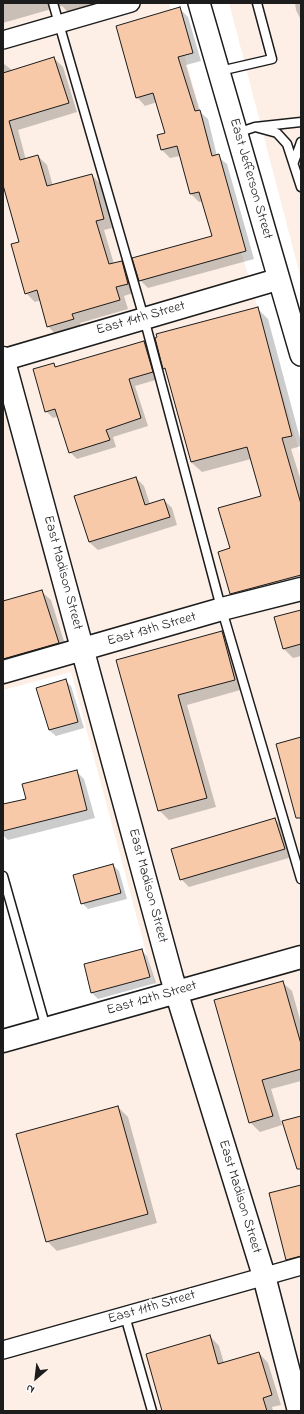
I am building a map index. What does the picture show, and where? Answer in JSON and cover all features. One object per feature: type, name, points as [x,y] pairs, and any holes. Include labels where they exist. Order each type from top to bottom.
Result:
[{"type":"main road","name":"East Madison Street","points":[[3,359],[176,992],[264,1276],[299,1411]]},
{"type":"main road","name":"East 13th Street","points":[[3,672],[222,609],[301,589]]},
{"type":"main road","name":"East 12th Street","points":[[3,1041],[301,957]]},
{"type":"street","points":[[3,40],[131,3]]},
{"type":"street","name":"East Jefferson Street","points":[[199,3],[219,72],[246,130],[279,279],[301,355]]},
{"type":"street","name":"East 14th Street","points":[[3,359],[279,279]]},
{"type":"street","name":"East 11th Street","points":[[3,1350],[301,1266]]},
{"type":"lane","points":[[53,3],[144,318],[222,609],[301,879]]},
{"type":"lane","points":[[219,72],[272,59],[257,3]]},
{"type":"lane","points":[[246,130],[301,122]]},
{"type":"lane","points":[[246,130],[277,133],[287,144],[301,187]]},
{"type":"lane","points":[[294,162],[301,142]]},
{"type":"lane","points":[[3,876],[46,1029]]},
{"type":"lane","points":[[125,1316],[152,1411]]},
{"type":"shaded area","points":[[3,3],[169,3],[301,457],[301,1411],[3,1411],[3,1054],[160,1004],[71,672],[3,690]]},
{"type":"shaded area","points":[[229,3],[301,3],[301,279],[254,99]]},
{"type":"building","points":[[180,7],[193,53],[178,57],[195,111],[200,110],[212,156],[219,154],[246,251],[139,281],[132,258],[212,236],[199,192],[190,194],[177,146],[161,150],[157,135],[165,133],[153,93],[136,98],[116,26]]},
{"type":"building","points":[[54,57],[69,103],[9,121],[20,160],[38,155],[47,186],[92,174],[104,219],[96,221],[109,264],[122,261],[128,284],[116,287],[120,300],[72,314],[74,319],[47,327],[37,290],[25,294],[11,244],[19,242],[3,185],[3,73]]},
{"type":"building","points":[[258,307],[292,436],[282,438],[301,504],[301,575],[230,594],[218,552],[230,548],[218,508],[261,496],[247,447],[191,462],[165,368],[163,369],[155,338],[157,337],[156,334]]},
{"type":"building","points":[[144,341],[153,372],[129,379],[141,418],[106,430],[110,440],[69,453],[55,409],[45,412],[33,369],[54,363],[55,367]]},
{"type":"building","points":[[136,477],[145,505],[164,499],[170,517],[89,542],[74,496]]},
{"type":"building","points":[[42,590],[59,643],[3,659],[3,601]]},
{"type":"building","points":[[301,610],[301,644],[283,649],[274,617]]},
{"type":"building","points":[[222,631],[235,680],[178,695],[207,798],[158,811],[116,660]]},
{"type":"building","points":[[66,679],[78,722],[49,730],[36,688]]},
{"type":"building","points":[[301,737],[301,818],[296,818],[276,744]]},
{"type":"building","points":[[77,770],[87,810],[3,831],[3,804],[26,799],[22,784]]},
{"type":"building","points":[[275,818],[285,849],[180,880],[171,849]]},
{"type":"building","points":[[113,864],[121,893],[81,904],[73,875]]},
{"type":"building","points":[[142,949],[150,977],[91,993],[84,964]]},
{"type":"building","points":[[283,981],[301,1044],[301,1069],[262,1080],[273,1116],[249,1123],[214,1000]]},
{"type":"building","points":[[118,1106],[148,1214],[46,1242],[16,1134]]},
{"type":"building","points":[[301,1116],[301,1169],[297,1169],[282,1121]]},
{"type":"building","points":[[301,1185],[301,1256],[286,1260],[269,1193]]},
{"type":"building","points":[[210,1335],[218,1364],[259,1352],[272,1395],[263,1398],[267,1411],[162,1411],[146,1354]]}]
